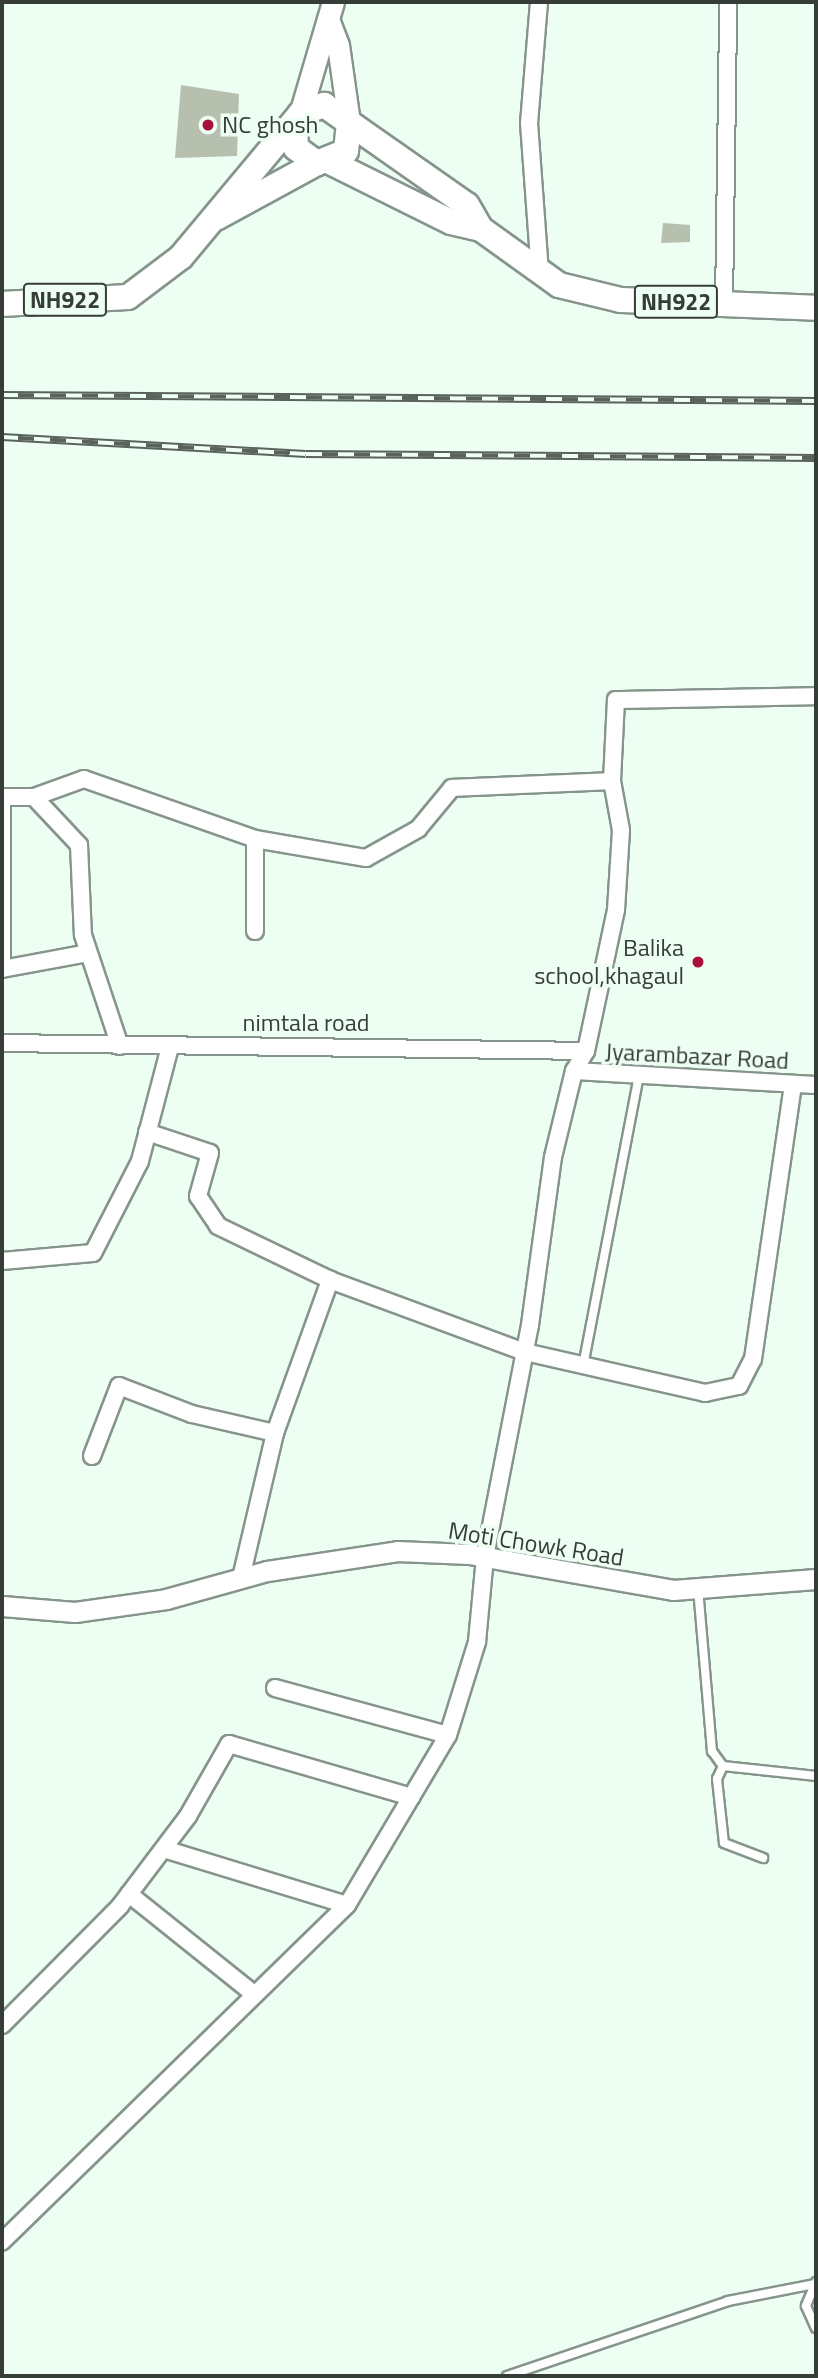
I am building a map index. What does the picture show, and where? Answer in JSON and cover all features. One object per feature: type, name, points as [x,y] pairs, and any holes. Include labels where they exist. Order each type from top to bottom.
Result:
[{"type":"main road","points":[[331,10],[297,118],[296,148],[451,222],[481,229]]},
{"type":"main road","points":[[216,218],[346,150],[349,122],[331,10]]},
{"type":"main road","points":[[216,218],[235,186],[297,118],[324,105],[467,205],[481,229],[540,275]]},
{"type":"main road","name":"NH922","points":[[2,303],[128,297],[181,257],[216,218]]},
{"type":"main road","name":"NH922","points":[[540,275],[621,300],[816,308]]},
{"type":"street","points":[[539,2],[529,123],[540,275]]},
{"type":"street","points":[[724,305],[728,2]]},
{"type":"street","points":[[2,2242],[347,1905],[448,1735],[477,1642],[485,1558],[524,1352],[553,1157],[574,1072],[586,1051],[616,910],[621,830],[612,781],[616,700],[816,696]]},
{"type":"street","points":[[88,953],[2,970],[2,797],[34,797],[84,779],[255,839],[366,858],[418,829],[452,788],[612,781]]},
{"type":"street","points":[[34,797],[79,845],[88,953],[120,1046]]},
{"type":"street","points":[[255,839],[255,931]]},
{"type":"street","name":"nimtala road","points":[[2,1044],[170,1047],[463,1045],[586,1051]]},
{"type":"street","points":[[2,1261],[93,1253],[141,1161],[170,1047]]},
{"type":"street","name":"Jyarambazar Road","points":[[574,1072],[816,1085]]},
{"type":"street","points":[[147,1132],[209,1153],[198,1196],[218,1226],[330,1280],[524,1352],[705,1393],[739,1385],[747,1376],[793,1084]]},
{"type":"street","points":[[241,1578],[275,1433],[330,1280]]},
{"type":"street","points":[[92,1456],[119,1386],[192,1414],[275,1433]]},
{"type":"street","name":"Moti Chowk Road","points":[[2,1606],[75,1612],[166,1599],[241,1578],[397,1551],[485,1558],[673,1590],[816,1579]]},
{"type":"street","points":[[275,1688],[448,1735]]},
{"type":"street","points":[[2,2025],[129,1894],[164,1849],[229,1744],[411,1797]]},
{"type":"street","points":[[164,1849],[347,1905]]},
{"type":"street","points":[[129,1894],[254,1994]]},
{"type":"lane","points":[[583,1366],[639,1075]]},
{"type":"lane","points":[[698,1588],[712,1751],[723,1766],[816,1776]]},
{"type":"lane","points":[[723,1766],[718,1779],[724,1843],[762,1858]]},
{"type":"lane","points":[[815,2283],[806,2306],[816,2328]]},
{"type":"lane","points":[[507,2376],[728,2301],[815,2283]]},
{"type":"building","name":"NC ghosh","points":[[181,85],[239,94],[237,156],[175,158]]},
{"type":"building","points":[[663,223],[690,225],[690,242],[661,243]]},
{"type":"railway","points":[[2,395],[816,401]]},
{"type":"railway","points":[[2,437],[306,454],[816,458]]},
{"type":"place","name":"NC ghosh","points":[[208,125]]},
{"type":"place","name":"Balika school,khagaul","points":[[698,962]]}]
